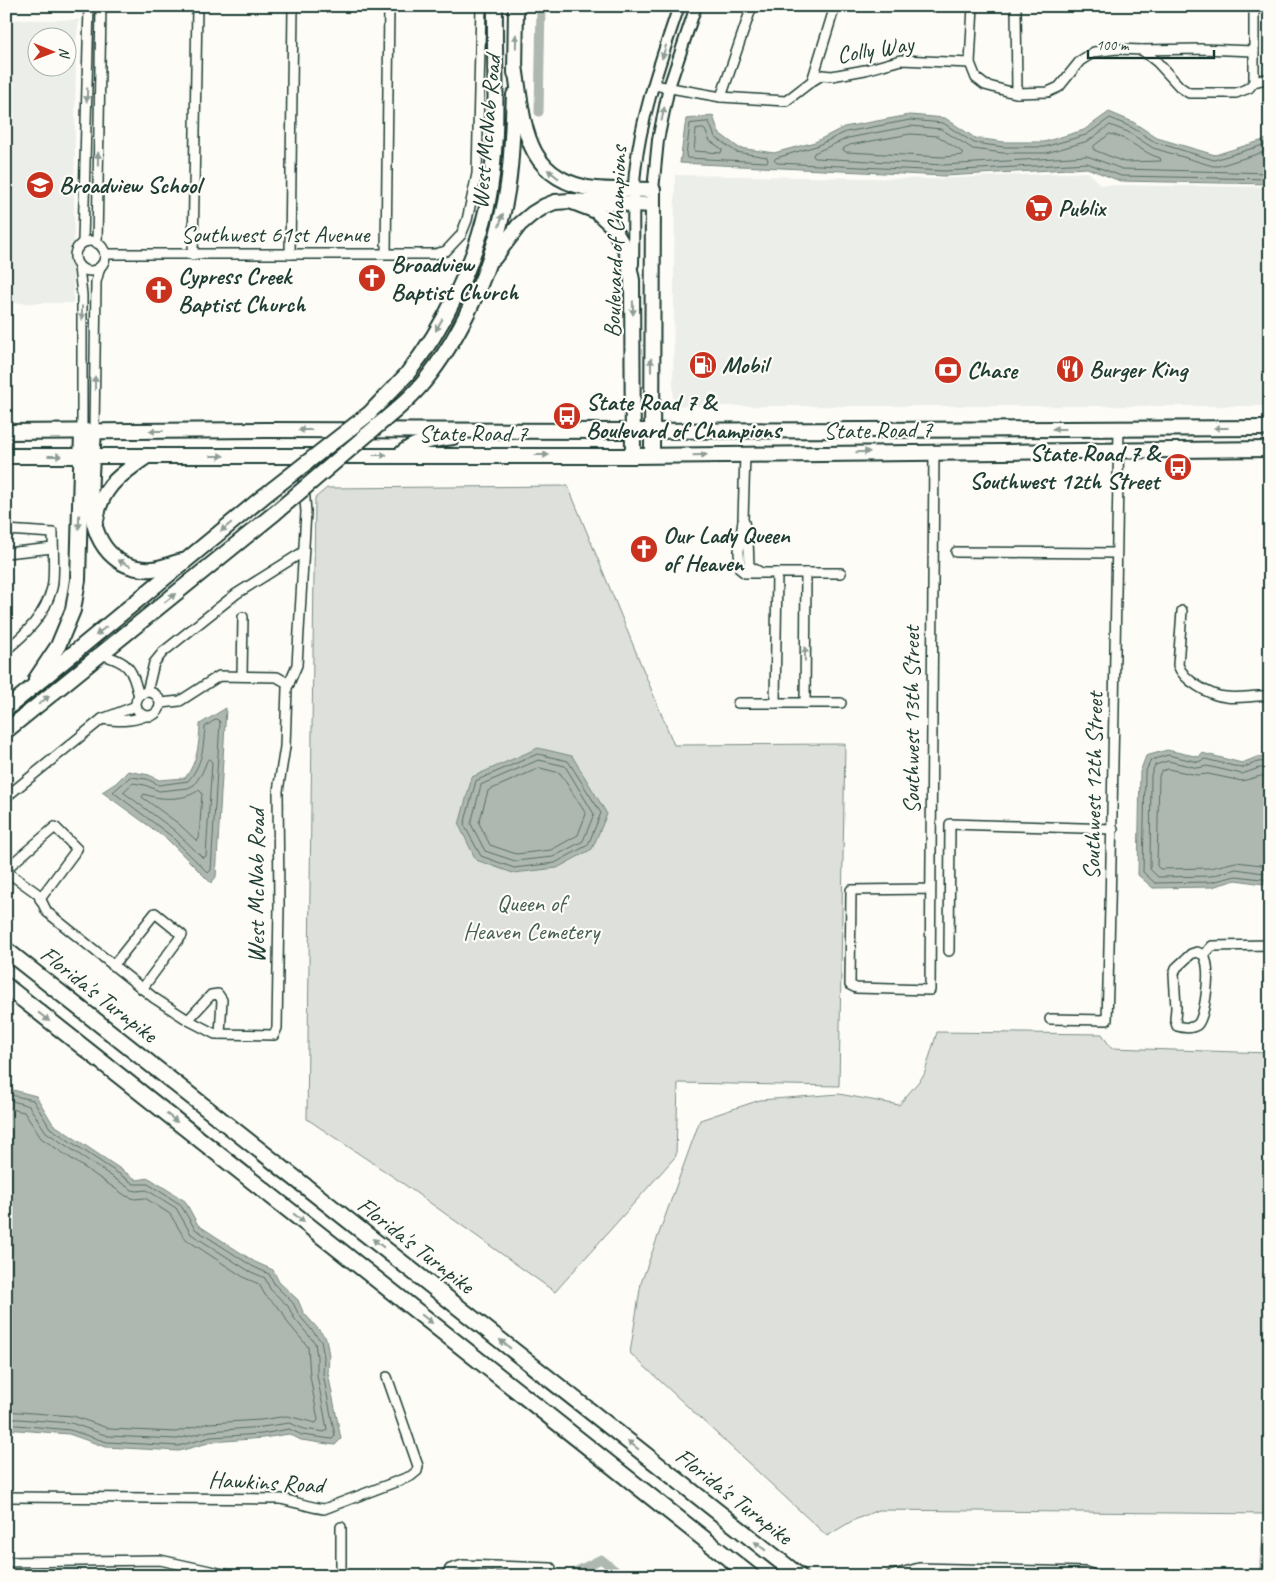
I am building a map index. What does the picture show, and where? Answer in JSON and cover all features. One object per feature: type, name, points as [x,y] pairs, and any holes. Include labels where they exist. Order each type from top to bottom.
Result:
[{"type":"highway","name":"Florida's Turnpike","points":[[6,950],[798,1576]]},
{"type":"highway","points":[[6,986],[751,1576]]},
{"type":"main road","name":"West McNab Road","points":[[6,709],[264,496],[370,413],[406,374],[434,334],[454,299],[471,260],[486,208],[492,169],[495,121],[495,6]]},
{"type":"main road","name":"West McNab Road","points":[[6,732],[275,514],[396,410],[422,384],[449,345],[469,307],[487,267],[503,212],[508,179],[515,66],[516,6]]},
{"type":"main road","points":[[515,66],[524,122],[530,142],[538,159],[548,170],[562,180],[579,186],[596,189],[653,190]]},
{"type":"main road","name":"Boulevard of Champions","points":[[652,455],[653,190]]},
{"type":"main road","points":[[487,267],[514,231],[532,214],[545,206],[556,202],[570,201],[634,205],[653,204]]},
{"type":"main road","points":[[570,201],[596,211],[611,225],[626,250],[632,280]]},
{"type":"main road","name":"Boulevard of Champions","points":[[632,280],[633,456]]},
{"type":"main road","name":"State Road 7","points":[[6,432],[1270,428]]},
{"type":"main road","points":[[400,455],[406,449],[416,444],[489,430]]},
{"type":"main road","points":[[27,692],[58,646],[73,610],[78,580],[88,432]]},
{"type":"main road","name":"State Road 7","points":[[6,456],[633,456],[934,451],[1270,449]]},
{"type":"main road","points":[[87,456],[91,510],[95,528],[100,542],[109,554],[122,563],[135,568],[153,569],[188,559]]},
{"type":"main road","points":[[95,528],[98,509],[108,487],[147,456]]},
{"type":"street","points":[[83,242],[89,6]]},
{"type":"street","points":[[97,243],[101,6]]},
{"type":"street","points":[[193,255],[197,6]]},
{"type":"street","points":[[290,254],[293,6]]},
{"type":"street","points":[[386,253],[389,6]]},
{"type":"street","name":"Southwest 61st Avenue","points":[[104,254],[435,254],[446,252],[461,235],[467,220],[477,174],[481,6]]},
{"type":"street","name":"Boulevard of Champions","points":[[632,280],[635,173],[643,128],[654,85],[680,6]]},
{"type":"street","name":"Boulevard of Champions","points":[[653,190],[658,140],[669,87],[696,6]]},
{"type":"street","points":[[721,97],[752,6]]},
{"type":"street","points":[[812,81],[835,6]]},
{"type":"street","points":[[973,6],[970,63],[976,78],[985,85],[1016,93],[1048,92],[1059,87],[1080,61],[1094,52],[1117,49],[1254,50]]},
{"type":"street","points":[[1016,6],[1016,93]]},
{"type":"street","points":[[1254,6],[1254,82]]},
{"type":"street","points":[[89,25],[100,25]]},
{"type":"street","points":[[1142,50],[1157,62],[1180,87],[1189,93],[1236,93],[1249,88],[1254,82],[1270,78]]},
{"type":"street","name":"Colly Way","points":[[654,85],[721,97],[786,101],[822,75],[832,76],[865,70],[901,60],[970,63]]},
{"type":"street","points":[[88,432],[96,365],[96,282],[100,267],[104,261],[104,254],[97,243],[88,240],[79,245],[74,254],[79,266],[82,269],[91,271],[100,267]]},
{"type":"street","points":[[79,266],[88,432]]},
{"type":"street","points":[[83,360],[96,365]]},
{"type":"street","name":"Southwest 12th Street","points":[[1050,1019],[1107,1020],[1113,829],[1119,429]]},
{"type":"street","name":"Southwest 13th Street","points":[[930,890],[852,890],[850,984],[856,988],[930,990],[934,451]]},
{"type":"street","points":[[745,454],[743,520],[739,551],[740,569],[745,573],[840,574]]},
{"type":"street","name":"West McNab Road","points":[[40,899],[77,849],[55,827],[6,870],[38,894],[40,899],[47,912],[142,989],[188,1020],[216,1034],[274,1035],[277,1028],[279,906],[278,791],[285,747],[287,688],[297,665],[306,512],[302,455]]},
{"type":"street","points":[[6,530],[53,532],[53,587],[40,617],[25,635],[6,650]]},
{"type":"street","points":[[6,553],[53,548]]},
{"type":"street","points":[[145,716],[139,712],[141,698],[154,663],[163,652],[236,594],[303,552]]},
{"type":"street","points":[[956,552],[1116,553]]},
{"type":"street","points":[[775,703],[777,573]]},
{"type":"street","points":[[805,703],[806,573]]},
{"type":"street","points":[[1182,611],[1178,665],[1180,671],[1192,683],[1214,694],[1225,697],[1270,696]]},
{"type":"street","points":[[242,676],[243,618]]},
{"type":"street","points":[[100,654],[120,660],[127,665],[141,698]]},
{"type":"street","points":[[161,703],[180,701],[219,676],[277,677],[289,684]]},
{"type":"street","points":[[6,797],[102,719],[141,698],[155,693],[161,703],[159,711],[153,716],[119,722],[102,719]]},
{"type":"street","points":[[738,703],[841,703]]},
{"type":"street","points":[[949,951],[950,824],[1113,829]]},
{"type":"street","points":[[114,966],[155,913],[182,935],[142,989]]},
{"type":"street","points":[[1204,955],[1212,946],[1270,945]]},
{"type":"street","points":[[1197,952],[1204,955],[1208,978],[1201,1021],[1195,1027],[1177,1026],[1175,1019],[1176,995],[1174,974],[1176,968],[1191,954],[1197,952]]},
{"type":"street","points":[[188,1020],[211,995],[218,994],[222,1000],[220,1034]]},
{"type":"street","name":"Hawkins Road","points":[[6,1498],[281,1499],[299,1502],[311,1508],[324,1509],[411,1476],[417,1471],[418,1466],[387,1377]]},
{"type":"street","points":[[339,1576],[342,1568],[341,1527]]},
{"type":"street","points":[[6,1562],[160,1560],[233,1576]]},
{"type":"street","points":[[445,1576],[450,1569],[463,1565],[551,1568]]},
{"type":"street","points":[[890,1576],[919,1568],[1040,1573],[1085,1572],[1097,1576]]},
{"type":"shaded area","name":"Broadview School","points":[[6,20],[79,20],[78,28],[28,28],[28,78],[76,78],[73,303],[6,303]]},
{"type":"shaded area","points":[[1088,172],[1100,185],[1270,187],[1270,406],[673,406],[675,175],[935,179]]},
{"type":"green space","name":"Queen of Heaven Cemetery","points":[[568,486],[674,745],[845,744],[839,1086],[678,1083],[676,1156],[555,1292],[398,1180],[307,1119],[315,498],[327,488]]},
{"type":"green space","points":[[937,1032],[1102,1034],[1111,1048],[1270,1053],[1270,1514],[878,1510],[852,1521],[827,1536],[630,1353],[641,1283],[700,1120],[760,1100],[839,1094],[899,1105],[924,1075]]},
{"type":"water","points":[[1109,112],[1133,122],[1157,138],[1215,155],[1270,138],[1270,184],[1120,181],[1087,168],[944,176],[680,163],[686,119],[713,116],[719,133],[739,148],[774,153],[815,142],[844,127],[910,115],[945,118],[975,138],[1004,142],[1044,142],[1084,130]]},
{"type":"water","points":[[226,708],[216,877],[211,883],[167,839],[102,792],[116,783],[128,771],[149,775],[159,780],[185,778],[195,759],[200,724]]},
{"type":"water","points":[[538,748],[572,756],[607,814],[592,849],[557,868],[513,873],[476,860],[459,825],[472,777]]},
{"type":"water","points":[[1167,750],[1199,757],[1202,753],[1242,763],[1257,757],[1270,757],[1270,885],[1236,880],[1212,887],[1153,888],[1138,875],[1140,772],[1146,756]]},
{"type":"water","points":[[6,1069],[13,1090],[36,1096],[53,1124],[137,1180],[149,1178],[185,1201],[198,1225],[255,1262],[273,1270],[279,1282],[298,1300],[303,1312],[326,1338],[329,1356],[328,1373],[341,1439],[335,1445],[301,1440],[289,1434],[212,1442],[179,1451],[106,1447],[69,1434],[6,1429]]},
{"type":"waterway","points":[[539,112],[541,6]]},
{"type":"waterway","points":[[1264,1576],[1267,1540],[1270,1540]]},
{"type":"waterway","points":[[577,1576],[577,1571],[601,1559],[622,1576]]},
{"type":"place","name":"Broadview School","points":[[40,185]]},
{"type":"place","name":"Publix","points":[[1039,208]]},
{"type":"place","name":"Broadview Baptist Church","points":[[372,278]]},
{"type":"place","name":"Cypress Creek Baptist Church","points":[[159,290]]},
{"type":"place","name":"Mobil","points":[[703,365]]},
{"type":"place","name":"Burger King","points":[[1070,369]]},
{"type":"place","name":"Chase","points":[[948,370]]},
{"type":"place","name":"State Road 7 & Boulevard of Champions","points":[[567,416]]},
{"type":"place","name":"State Road 7 & Southwest 12th Street","points":[[1178,467]]},
{"type":"place","name":"Our Lady Queen of Heaven","points":[[644,549]]}]
